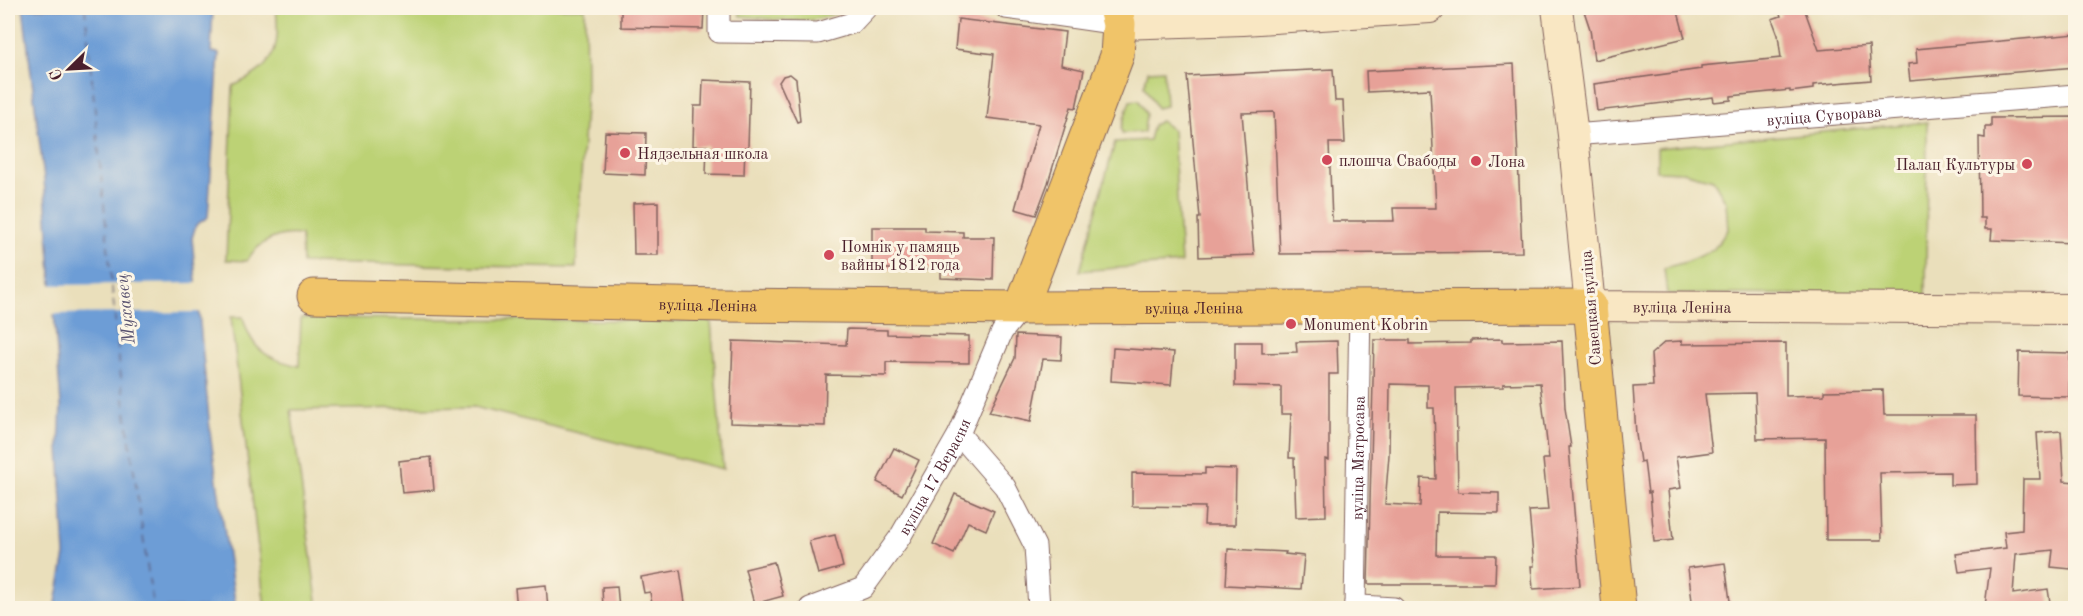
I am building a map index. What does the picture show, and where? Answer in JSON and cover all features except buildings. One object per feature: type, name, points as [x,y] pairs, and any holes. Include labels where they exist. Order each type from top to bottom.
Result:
[{"type":"main road","points":[[1021,308],[1117,56],[1117,16],[1243,20],[1430,8]]},
{"type":"main road","name":"Савецкая вуліца","points":[[1557,8],[1573,135],[1619,609]]},
{"type":"main road","name":"вуліца Леніна","points":[[314,296],[721,305],[1021,308],[1590,306],[2076,309]]},
{"type":"street","points":[[719,8],[719,32],[818,33],[852,23],[866,8]]},
{"type":"street","points":[[1006,8],[1068,16],[1117,16]]},
{"type":"street","name":"вуліца Суворава","points":[[1573,135],[2076,94]]},
{"type":"street","name":"вуліца Матросава","points":[[1355,606],[1360,307]]},
{"type":"street","name":"вуліца 17 Верасня","points":[[810,609],[863,588],[900,537],[959,434],[1002,332],[1021,308]]},
{"type":"street","points":[[959,434],[1005,488],[1035,546],[1039,609]]},
{"type":"street","points":[[1355,606],[1394,609]]},
{"type":"green space","points":[[276,8],[585,8],[586,87],[576,268],[302,263],[301,235],[293,234],[277,237],[263,244],[251,254],[247,261],[226,260],[233,86],[257,72],[266,65],[271,57],[277,36]]},
{"type":"green space","points":[[740,8],[844,8],[820,19],[794,21],[740,16]]},
{"type":"green space","points":[[1164,70],[1166,106],[1157,108],[1144,86],[1148,71]]},
{"type":"green space","points":[[1139,100],[1146,114],[1144,132],[1122,133],[1121,128],[1130,101]]},
{"type":"green space","points":[[1161,121],[1173,130],[1181,263],[1080,271],[1115,142],[1149,140],[1153,125]]},
{"type":"green space","points":[[1927,122],[1926,295],[1667,294],[1664,268],[1686,262],[1713,250],[1728,230],[1726,202],[1713,180],[1683,172],[1657,171],[1657,148]]},
{"type":"green space","points":[[231,317],[243,317],[251,338],[262,351],[278,360],[299,366],[301,318],[711,321],[723,469],[474,407],[291,410],[318,608],[265,608]]},
{"type":"water","name":"Мухавец","points":[[23,8],[213,8],[211,52],[219,53],[208,217],[196,225],[192,238],[211,440],[236,608],[55,608],[65,555],[59,447],[61,406],[44,179]]},
{"type":"pier","points":[[199,283],[202,312],[51,314],[49,285]]},
{"type":"ferry route","points":[[85,8],[120,370],[153,608]]},
{"type":"place","name":"Нядзельная школа","points":[[625,153]]},
{"type":"place","name":"плошча Свабоды","points":[[1327,160]]},
{"type":"place","name":"Лона","points":[[1476,161]]},
{"type":"place","name":"Палац Культуры","points":[[2027,164]]},
{"type":"place","name":"Помнік у памяць вайны 1812 года","points":[[829,255]]},
{"type":"place","name":"Monument Kobrin","points":[[1291,324]]}]
